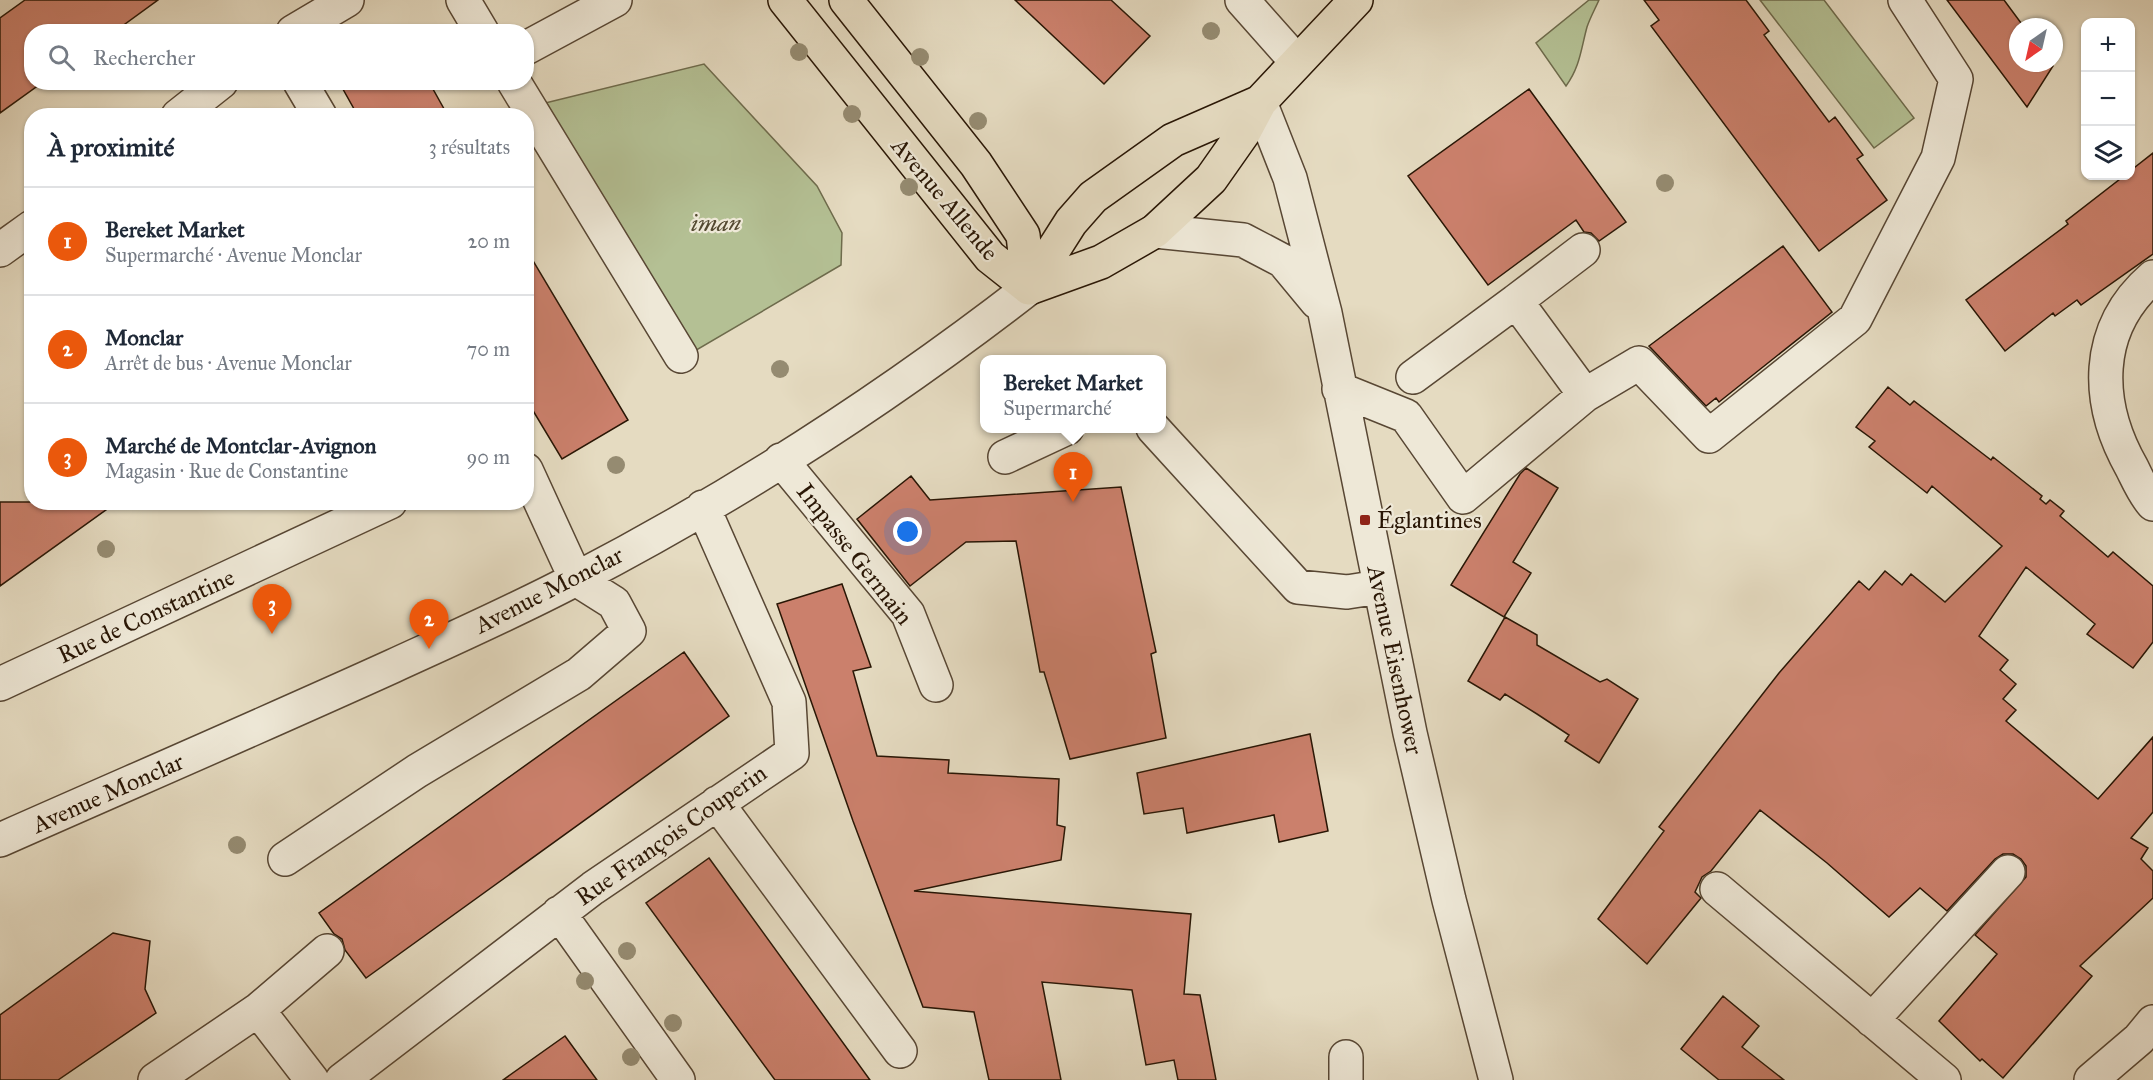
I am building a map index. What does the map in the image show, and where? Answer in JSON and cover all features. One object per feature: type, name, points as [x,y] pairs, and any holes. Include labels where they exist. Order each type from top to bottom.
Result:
[{"type":"main road","name":"Avenue Allende","points":[[786,0],[990,258],[1029,288]]},
{"type":"main road","name":"Avenue Allende","points":[[846,0],[976,164],[1023,235],[1029,288]]},
{"type":"main road","name":"Avenue Monclar","points":[[1029,288],[1101,262],[1155,231],[1211,179],[1244,132],[1260,102],[1356,0]]},
{"type":"main road","name":"Avenue Monclar","points":[[1029,288],[1071,222],[1093,196],[1173,140],[1260,102]]},
{"type":"street","points":[[463,0],[477,24]]},
{"type":"street","points":[[534,44],[615,0]]},
{"type":"street","points":[[1242,0],[1297,62]]},
{"type":"street","points":[[1339,389],[1406,416],[1463,497],[1585,395],[1639,363],[1709,436],[1855,318],[1938,158],[1956,79],[1905,0]]},
{"type":"street","points":[[307,24],[335,8]]},
{"type":"street","points":[[188,108],[211,90]]},
{"type":"street","points":[[305,90],[315,108]]},
{"type":"street","points":[[518,90],[529,108]]},
{"type":"street","name":"Avenue Eisenhower","points":[[1260,102],[1290,178],[1325,313],[1378,587],[1449,900],[1496,1080]]},
{"type":"street","points":[[534,116],[681,356]]},
{"type":"street","points":[[1155,231],[1243,240],[1283,261],[1325,313]]},
{"type":"street","points":[[0,250],[24,233]]},
{"type":"street","points":[[1413,376],[1583,250]]},
{"type":"street","points":[[2153,277],[2143,285],[2114,328],[2104,371],[2109,412],[2120,444],[2153,504]]},
{"type":"street","name":"Avenue Monclar","points":[[0,840],[272,721],[515,610],[576,579],[703,507],[841,424],[952,347],[1029,288]]},
{"type":"street","points":[[1516,301],[1585,395]]},
{"type":"street","points":[[1005,457],[1058,433]]},
{"type":"street","points":[[1157,433],[1298,587],[1347,592],[1378,587]]},
{"type":"street","name":"Impasse Germain","points":[[781,460],[908,614],[936,685]]},
{"type":"street","points":[[285,859],[417,771],[579,674],[629,631],[614,603],[576,579],[534,487]]},
{"type":"street","name":"Rue François Couperin","points":[[342,1080],[559,913],[792,753],[789,702],[703,507]]},
{"type":"street","name":"Rue de Constantine","points":[[0,684],[373,510]]},
{"type":"street","points":[[717,803],[900,1051]]},
{"type":"street","points":[[1872,1020],[2008,872]]},
{"type":"street","points":[[1717,890],[1944,1080]]},
{"type":"street","points":[[559,913],[678,1080]]},
{"type":"street","points":[[155,1080],[258,1010],[327,951]]},
{"type":"street","points":[[258,1010],[312,1080]]},
{"type":"street","points":[[2091,1080],[2148,1038]]},
{"type":"green space","points":[[1589,0],[1599,0],[1587,27],[1577,65],[1566,86],[1536,43]]},
{"type":"green space","points":[[1760,0],[1824,0],[1914,118],[1874,148]]},
{"type":"green space","name":"iman","points":[[704,64],[817,186],[842,233],[841,265],[693,352],[534,114],[534,108],[529,107]]},
{"type":"building","points":[[25,0],[158,0],[125,24],[24,24],[24,90],[32,90],[0,113],[0,18]]},
{"type":"building","points":[[1015,0],[1111,0],[1150,36],[1104,84]]},
{"type":"building","points":[[1644,0],[1746,0],[1769,31],[1764,35],[1829,122],[1835,117],[1863,155],[1857,159],[1887,200],[1819,251],[1651,26],[1659,20]]},
{"type":"building","points":[[1947,0],[2004,0],[2017,18],[2009,18],[2009,72],[2049,72],[2027,107]]},
{"type":"building","points":[[1529,89],[1626,222],[1599,241],[1591,233],[1584,232],[1576,220],[1488,285],[1408,176]]},
{"type":"building","points":[[343,90],[433,90],[444,108],[354,108]]},
{"type":"building","points":[[2153,153],[2153,254],[2081,305],[2077,300],[2055,316],[2053,313],[2005,351],[1966,300],[2068,224],[2066,221],[2119,180],[2135,180],[2135,167]]},
{"type":"building","points":[[1783,246],[1832,312],[1719,402],[1716,398],[1706,406],[1649,346]]},
{"type":"building","points":[[534,262],[628,420],[562,459],[534,412]]},
{"type":"building","points":[[1888,387],[1910,405],[1914,401],[1991,460],[1993,457],[2042,496],[2040,499],[2046,504],[2050,500],[2064,511],[2060,516],[2108,557],[2113,552],[2153,586],[2153,642],[2133,668],[2087,634],[2095,624],[2026,567],[1979,636],[2008,660],[2000,670],[2016,684],[2003,699],[2016,710],[2006,721],[2098,799],[2153,737],[2153,812],[2131,838],[2148,848],[2141,859],[2153,871],[2153,898],[2080,966],[2092,976],[2003,1078],[1982,1059],[1980,1061],[1939,1021],[1997,954],[1975,935],[2026,877],[2026,866],[2013,854],[2003,854],[1995,859],[1947,911],[1920,888],[1889,917],[1827,863],[1760,810],[1711,871],[1702,877],[1695,892],[1701,898],[1647,964],[1598,919],[1664,831],[1659,827],[1779,673],[1859,581],[1869,590],[1885,571],[1902,585],[1911,574],[1945,602],[2002,546],[1932,486],[1927,493],[1869,447],[1875,441],[1856,427]]},
{"type":"building","points":[[1526,468],[1558,488],[1513,562],[1531,573],[1504,617],[1451,585],[1520,474]]},
{"type":"building","points":[[911,476],[930,500],[1121,487],[1156,652],[1151,654],[1166,738],[1070,759],[1044,672],[1040,672],[1016,541],[966,542],[910,586],[857,519]]},
{"type":"building","points":[[0,502],[24,502],[24,510],[106,510],[0,586]]},
{"type":"building","points":[[842,584],[871,667],[853,671],[877,756],[949,760],[948,773],[1059,779],[1057,825],[1065,827],[1061,860],[914,891],[1191,914],[1184,994],[1200,995],[1216,1080],[1178,1080],[1174,1060],[1146,1065],[1132,990],[1042,982],[1061,1080],[989,1080],[974,1012],[923,1007],[853,821],[777,604]]},
{"type":"building","points":[[1505,617],[1537,635],[1537,645],[1600,682],[1607,679],[1638,699],[1599,763],[1565,741],[1569,735],[1537,714],[1505,694],[1500,700],[1468,681]]},
{"type":"building","points":[[684,652],[729,716],[366,978],[345,950],[342,939],[334,934],[319,913]]},
{"type":"building","points":[[1310,734],[1328,831],[1279,842],[1274,815],[1187,833],[1183,808],[1144,814],[1137,773]]},
{"type":"building","points":[[709,858],[870,1080],[775,1080],[646,903]]},
{"type":"building","points":[[113,933],[150,941],[145,989],[156,1013],[58,1080],[0,1080],[0,1015]]},
{"type":"building","points":[[1723,996],[1759,1026],[1742,1047],[1784,1080],[1719,1080],[1681,1049]]},
{"type":"building","points":[[565,1036],[597,1080],[503,1080]]},
{"type":"place","name":"Bereket Market","points":[[1073,502]]},
{"type":"place","name":"Églantines","points":[[1365,520]]},
{"type":"place","name":"Marché de Montclar-Avignon","points":[[272,634]]},
{"type":"place","name":"Monclar","points":[[429,649]]}]
